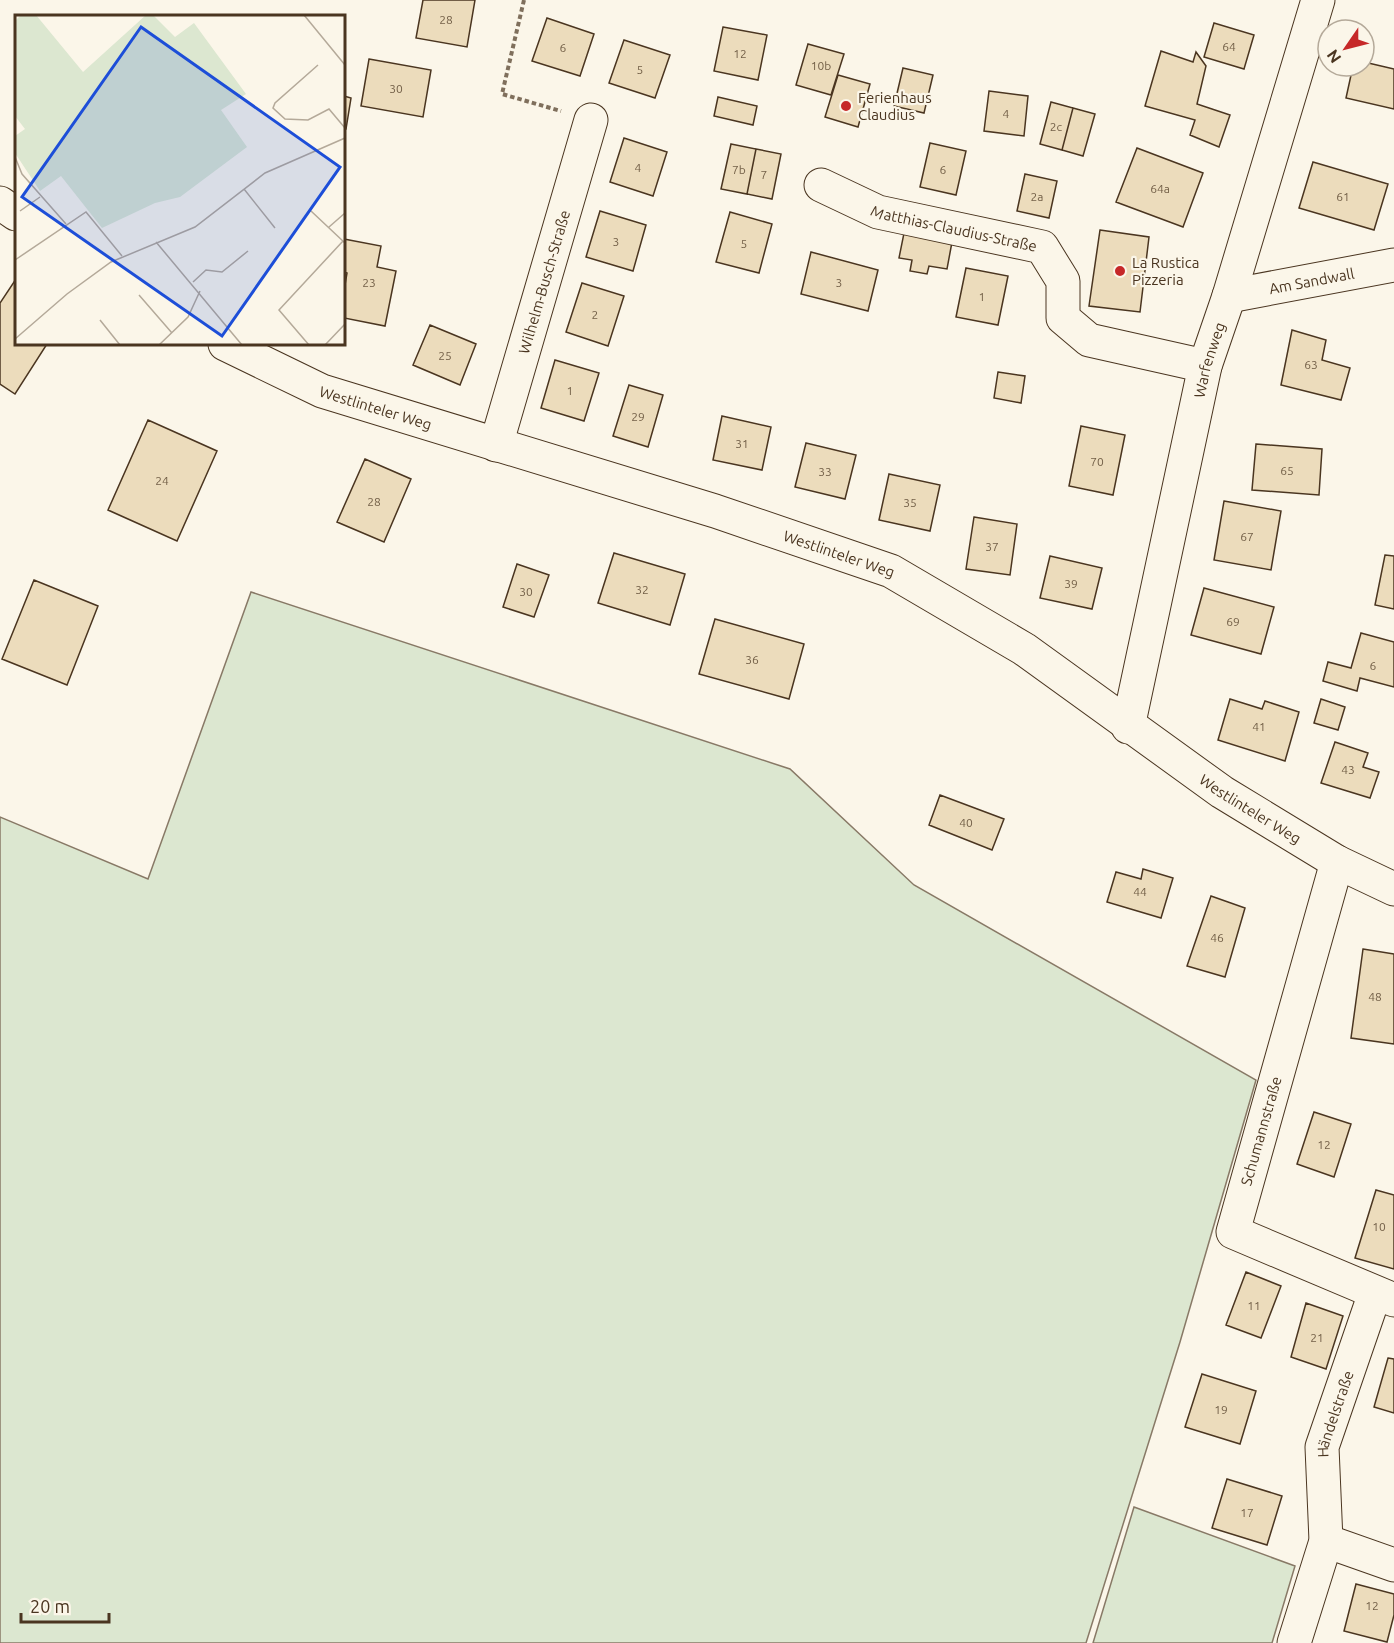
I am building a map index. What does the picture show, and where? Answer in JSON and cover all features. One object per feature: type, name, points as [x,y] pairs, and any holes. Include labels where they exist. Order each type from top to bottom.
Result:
[{"type":"street","name":"Warfenweg","points":[[1128,727],[1205,366],[1229,296],[1318,0]]},
{"type":"street","name":"Wilhelm-Busch-Straße","points":[[496,445],[591,120]]},
{"type":"street","name":"Matthias-Claudius-Straße","points":[[821,185],[878,212],[1041,247],[1063,280],[1063,318],[1089,340],[1205,366]]},
{"type":"street","points":[[0,203],[15,213]]},
{"type":"street","name":"Am Sandwall","points":[[1229,296],[1394,265]]},
{"type":"street","name":"Westlinteler Weg","points":[[227,345],[322,391],[715,511],[891,571],[1023,649],[1128,727],[1222,792],[1337,862],[1394,889]]},
{"type":"street","name":"Schumannstraße","points":[[1337,862],[1233,1232],[1384,1296]]},
{"type":"street","name":"Händelstraße","points":[[1294,1643],[1326,1541],[1322,1447],[1384,1296]]},
{"type":"street","points":[[1326,1541],[1394,1565]]},
{"type":"path","points":[[524,0],[502,94],[591,120]]},
{"type":"green space","points":[[251,592],[790,769],[914,885],[1256,1080],[1180,1342],[1086,1643],[0,1643],[0,817],[148,879]]},
{"type":"green space","points":[[1134,1507],[1295,1566],[1272,1643],[1093,1643]]},
{"type":"building","points":[[423,0],[475,0],[467,47],[416,38]]},
{"type":"building","points":[[547,18],[594,34],[580,76],[532,61]]},
{"type":"building","points":[[1214,23],[1254,35],[1244,69],[1204,57]]},
{"type":"building","points":[[723,27],[767,35],[758,80],[714,71]]},
{"type":"building","points":[[624,40],[670,55],[655,98],[609,83]]},
{"type":"building","points":[[808,44],[844,54],[831,95],[796,85]]},
{"type":"building","points":[[1161,51],[1193,62],[1196,52],[1206,66],[1197,104],[1230,115],[1219,147],[1190,135],[1195,120],[1145,106]]},
{"type":"building","points":[[369,59],[431,70],[423,117],[361,106]]},
{"type":"building","points":[[1376,65],[1394,69],[1394,109],[1346,98],[1350,78],[1376,78]]},
{"type":"building","points":[[903,68],[933,75],[924,113],[894,106]]},
{"type":"building","name":"Ferienhaus Claudius","points":[[838,75],[870,84],[858,127],[825,117]]},
{"type":"building","points":[[989,91],[1028,96],[1024,136],[984,131]]},
{"type":"building","points":[[345,96],[351,98],[345,129]]},
{"type":"building","points":[[718,97],[757,106],[753,125],[714,116]]},
{"type":"building","points":[[1051,102],[1073,108],[1062,150],[1040,144]]},
{"type":"building","points":[[1073,108],[1095,114],[1083,156],[1062,150]]},
{"type":"building","points":[[624,138],[667,152],[653,196],[610,182]]},
{"type":"building","points":[[930,143],[966,151],[956,195],[920,187]]},
{"type":"building","points":[[731,144],[756,149],[747,194],[721,189]]},
{"type":"building","points":[[1137,148],[1203,173],[1183,227],[1116,202]]},
{"type":"building","points":[[756,149],[781,154],[772,199],[747,194]]},
{"type":"building","points":[[1313,162],[1388,184],[1374,230],[1299,208]]},
{"type":"building","points":[[1025,174],[1057,181],[1049,218],[1017,211]]},
{"type":"building","points":[[600,211],[646,225],[633,271],[586,257]]},
{"type":"building","points":[[730,212],[772,224],[759,273],[716,262]]},
{"type":"building","name":"La Rustica Pizzeria","points":[[1100,230],[1149,237],[1140,312],[1089,306]]},
{"type":"building","points":[[904,233],[952,242],[947,269],[929,266],[927,274],[910,271],[912,260],[899,258]]},
{"type":"building","points":[[345,239],[381,246],[377,267],[396,271],[385,326],[345,318],[347,273],[345,272]]},
{"type":"building","points":[[811,252],[878,270],[868,311],[801,294]]},
{"type":"building","points":[[966,268],[1008,276],[998,325],[956,317]]},
{"type":"building","points":[[15,280],[15,345],[46,345],[15,394],[0,384],[0,303]]},
{"type":"building","points":[[582,283],[624,296],[608,346],[566,332]]},
{"type":"building","points":[[430,325],[476,344],[460,385],[413,365]]},
{"type":"building","points":[[1292,330],[1326,340],[1322,360],[1350,368],[1341,400],[1281,385]]},
{"type":"building","points":[[555,360],[599,373],[584,421],[541,408]]},
{"type":"building","points":[[998,372],[1025,376],[1021,403],[994,398]]},
{"type":"building","points":[[629,385],[663,395],[648,447],[613,436]]},
{"type":"building","points":[[722,416],[771,427],[762,470],[713,460]]},
{"type":"building","points":[[148,420],[217,451],[177,541],[108,510]]},
{"type":"building","points":[[1081,426],[1125,435],[1113,495],[1069,486]]},
{"type":"building","points":[[806,443],[856,455],[845,499],[795,487]]},
{"type":"building","points":[[1256,444],[1322,449],[1319,495],[1252,490]]},
{"type":"building","points":[[365,459],[411,479],[384,542],[337,522]]},
{"type":"building","points":[[889,474],[940,485],[930,531],[879,520]]},
{"type":"building","points":[[1224,501],[1281,511],[1271,570],[1214,560]]},
{"type":"building","points":[[974,517],[1017,524],[1010,575],[966,569]]},
{"type":"building","points":[[614,553],[685,574],[670,625],[598,603]]},
{"type":"building","points":[[1385,555],[1394,556],[1394,609],[1375,605]]},
{"type":"building","points":[[1050,556],[1102,568],[1092,609],[1040,598]]},
{"type":"building","points":[[517,564],[549,575],[534,617],[503,607]]},
{"type":"building","points":[[34,580],[98,606],[67,685],[2,659]]},
{"type":"building","points":[[1204,588],[1274,607],[1261,654],[1191,635]]},
{"type":"building","points":[[715,619],[804,644],[789,699],[699,674]]},
{"type":"building","points":[[1361,633],[1394,642],[1394,687],[1360,678],[1357,691],[1323,681],[1328,662],[1351,668]]},
{"type":"building","points":[[1230,699],[1262,709],[1265,701],[1299,712],[1285,761],[1218,740]]},
{"type":"building","points":[[1321,699],[1345,707],[1338,730],[1314,723]]},
{"type":"building","points":[[1335,742],[1368,753],[1363,767],[1379,772],[1370,798],[1321,783]]},
{"type":"building","points":[[940,795],[1004,819],[992,850],[929,825]]},
{"type":"building","points":[[1143,869],[1173,878],[1161,918],[1107,902],[1116,872],[1141,879]]},
{"type":"building","points":[[1211,896],[1245,908],[1225,977],[1187,966]]},
{"type":"building","points":[[1363,949],[1394,954],[1394,1044],[1351,1038]]},
{"type":"building","points":[[1314,1112],[1351,1124],[1334,1177],[1297,1164]]},
{"type":"building","points":[[1376,1190],[1394,1195],[1394,1269],[1355,1258]]},
{"type":"building","points":[[1246,1272],[1281,1286],[1261,1338],[1226,1325]]},
{"type":"building","points":[[1306,1303],[1343,1316],[1326,1369],[1291,1357]]},
{"type":"building","points":[[1388,1358],[1394,1359],[1394,1413],[1374,1407]]},
{"type":"building","points":[[1202,1374],[1256,1391],[1240,1444],[1185,1427]]},
{"type":"building","points":[[1227,1479],[1282,1496],[1267,1545],[1212,1528]]},
{"type":"building","points":[[1356,1584],[1394,1594],[1394,1615],[1387,1642],[1344,1631]]},
{"type":"place","name":"Ferienhaus Claudius","points":[[846,106]]},
{"type":"place","name":"La Rustica Pizzeria","points":[[1120,271]]}]
